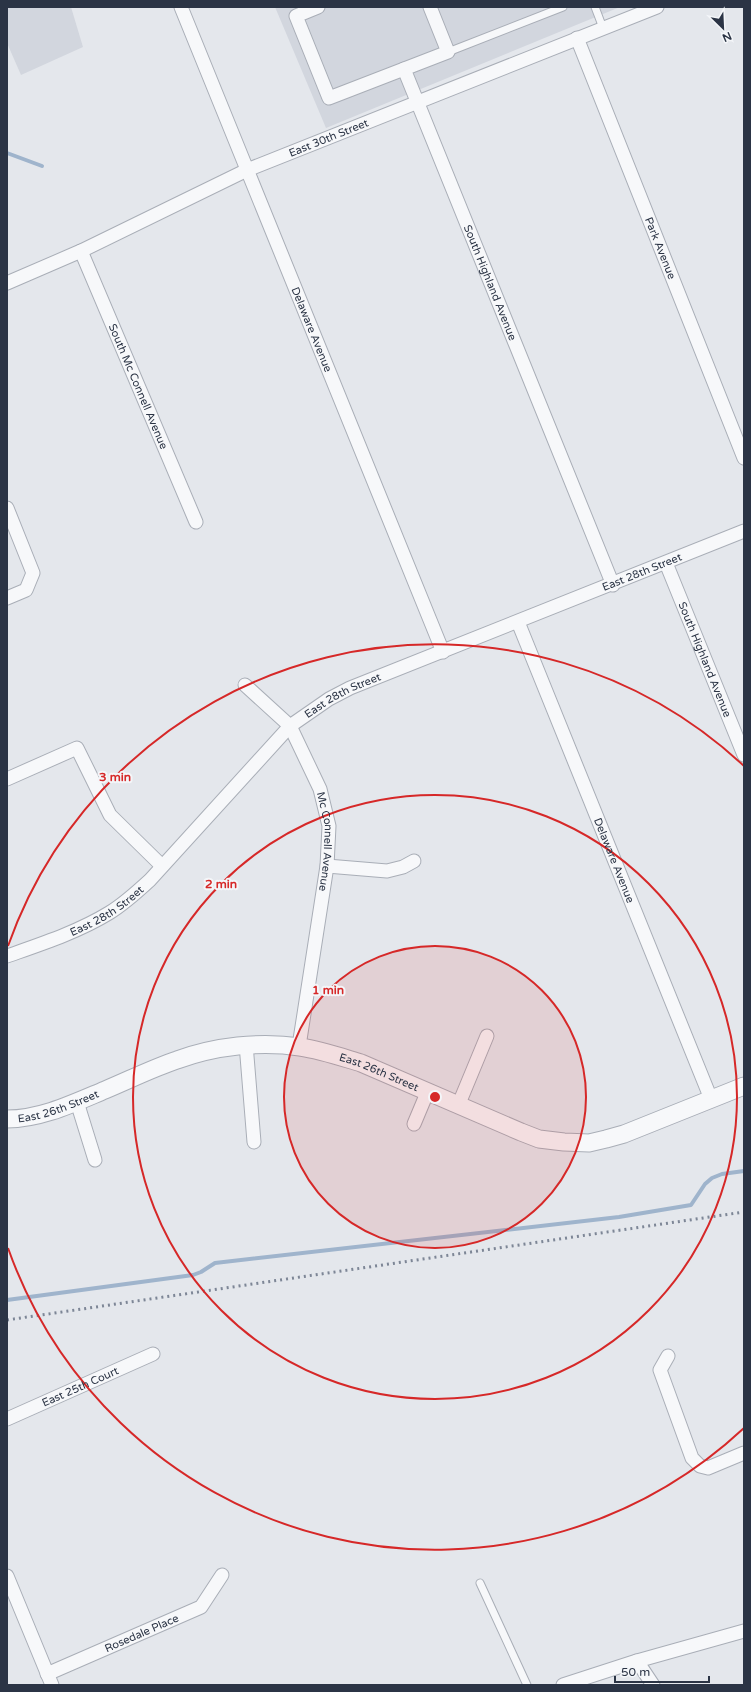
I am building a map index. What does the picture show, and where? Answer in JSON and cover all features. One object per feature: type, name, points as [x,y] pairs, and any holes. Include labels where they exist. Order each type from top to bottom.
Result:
[{"type":"street","name":"Delaware Avenue","points":[[180,7],[443,652]]},
{"type":"street","points":[[318,7],[296,16],[329,98],[448,52],[430,7]]},
{"type":"street","name":"East 30th Street","points":[[7,283],[81,251],[247,170],[657,7]]},
{"type":"street","name":"Park Avenue","points":[[577,38],[744,458]]},
{"type":"street","name":"South Highland Avenue","points":[[404,69],[613,585]]},
{"type":"street","name":"South Mc Connell Avenue","points":[[81,251],[196,522]]},
{"type":"street","points":[[7,508],[33,572],[26,590],[7,598]]},
{"type":"street","name":"East 28th Street","points":[[7,956],[37,946],[109,913],[132,897],[290,726],[329,699],[350,688],[613,585],[744,531]]},
{"type":"street","name":"South Highland Avenue","points":[[666,563],[744,755]]},
{"type":"street","name":"Delaware Avenue","points":[[518,622],[711,1099]]},
{"type":"street","name":"Mc Connell Avenue","points":[[245,685],[290,726],[320,789],[329,826],[327,866],[299,1046]]},
{"type":"street","points":[[7,779],[77,748],[110,815],[162,866]]},
{"type":"street","points":[[327,866],[387,871],[403,867],[414,861]]},
{"type":"street","points":[[458,1106],[487,1036]]},
{"type":"street","points":[[246,1044],[254,1142]]},
{"type":"street","name":"East 26th Street","points":[[7,1119],[16,1119],[47,1113],[178,1060],[212,1050],[246,1044],[299,1046],[337,1055],[361,1063],[427,1093],[539,1138],[564,1142],[606,1140],[744,1086]]},
{"type":"street","points":[[414,1124],[427,1093]]},
{"type":"street","points":[[77,1102],[95,1160]]},
{"type":"street","name":"East 25th Court","points":[[7,1419],[153,1354]]},
{"type":"street","points":[[668,1356],[660,1370],[692,1458],[700,1466],[708,1468],[744,1453]]},
{"type":"street","name":"Rosedale Place","points":[[49,1680],[201,1607],[222,1575]]},
{"type":"street","points":[[7,1576],[49,1680]]},
{"type":"street","points":[[563,1685],[637,1661],[744,1631]]},
{"type":"street","points":[[637,1661],[653,1685]]},
{"type":"lane","points":[[448,52],[563,7]]},
{"type":"lane","points":[[595,7],[603,28]]},
{"type":"lane","points":[[480,1583],[528,1685]]},
{"type":"shaded area","points":[[7,7],[71,7],[83,47],[21,75],[7,43]]},
{"type":"shaded area","points":[[275,7],[620,7],[326,128]]},
{"type":"waterway","points":[[7,153],[42,166]]},
{"type":"waterway","points":[[7,1300],[193,1275],[215,1263],[619,1217],[691,1205],[705,1184],[712,1178],[722,1174],[744,1171]]},
{"type":"railway","points":[[7,1320],[744,1212]]}]
